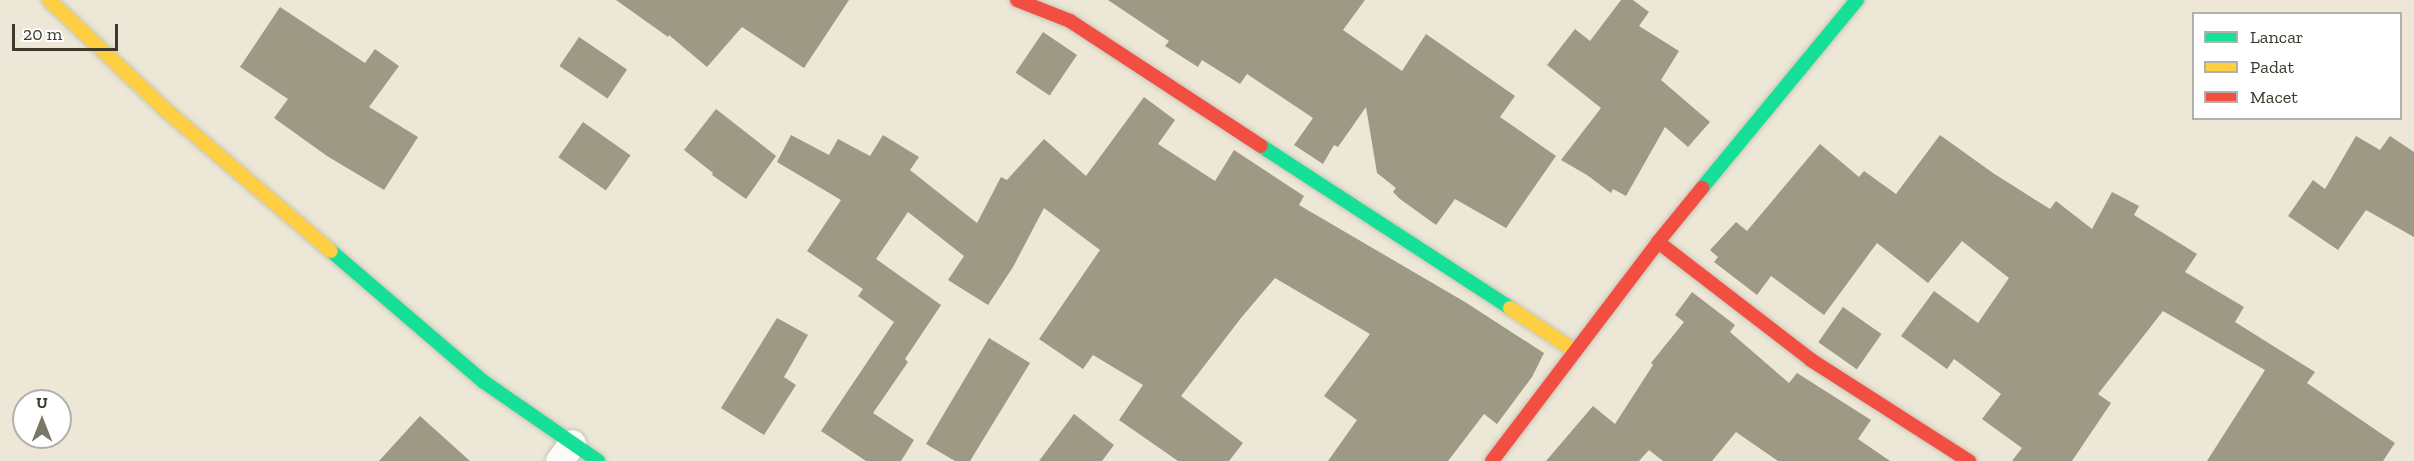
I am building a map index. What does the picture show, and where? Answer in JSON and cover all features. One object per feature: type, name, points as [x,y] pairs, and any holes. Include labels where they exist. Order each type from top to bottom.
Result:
[{"type":"street","points":[[49,0],[168,112],[565,452],[598,461]]},
{"type":"street","points":[[1017,0],[1070,21],[1575,351]]},
{"type":"street","points":[[1492,461],[1658,242],[1857,0]]},
{"type":"street","points":[[1658,242],[1811,360],[1970,461]]},
{"type":"building","points":[[616,0],[849,0],[804,68],[742,27],[707,67],[669,35],[668,37]]},
{"type":"building","points":[[1108,0],[1365,0],[1343,30],[1402,71],[1426,34],[1515,96],[1500,117],[1556,156],[1506,228],[1455,199],[1436,225],[1400,199],[1393,192],[1396,188],[1377,173],[1366,107],[1338,147],[1334,145],[1323,164],[1294,145],[1313,118],[1247,74],[1240,84],[1202,60],[1198,67],[1165,46],[1169,41]]},
{"type":"building","points":[[1621,0],[1633,0],[1649,12],[1639,26],[1679,51],[1661,80],[1710,122],[1688,147],[1665,127],[1626,196],[1613,189],[1611,193],[1587,175],[1561,160],[1601,108],[1547,65],[1575,29],[1590,41]]},
{"type":"building","points":[[280,7],[365,63],[375,49],[399,66],[369,107],[418,137],[384,190],[327,156],[274,118],[288,99],[240,67]]},
{"type":"building","points":[[1043,32],[1077,55],[1050,96],[1016,73]]},
{"type":"building","points":[[579,37],[627,69],[608,98],[559,66]]},
{"type":"building","points":[[1144,97],[1175,120],[1158,144],[1215,181],[1234,150],[1304,196],[1299,205],[1465,302],[1544,353],[1532,377],[1497,424],[1484,414],[1448,461],[1328,461],[1357,420],[1324,396],[1370,334],[1275,278],[1181,396],[1243,443],[1229,461],[1178,461],[1119,420],[1143,385],[1093,355],[1083,369],[1039,339],[1100,250],[1044,208],[1013,267],[988,305],[948,280],[964,256],[908,212],[876,259],[941,305],[905,359],[908,362],[873,413],[914,440],[901,461],[866,461],[821,431],[894,322],[858,296],[863,289],[807,251],[841,200],[777,162],[791,135],[829,155],[838,139],[870,156],[883,135],[919,157],[910,170],[977,223],[1001,177],[1007,180],[1044,139],[1086,176]]},
{"type":"building","points":[[716,109],[776,156],[746,199],[712,175],[713,173],[684,150]]},
{"type":"building","points":[[583,122],[631,155],[606,190],[558,157]]},
{"type":"building","points":[[1940,135],[1993,173],[2050,209],[2056,201],[2092,229],[2112,192],[2139,206],[2134,215],[2197,254],[2185,272],[2244,307],[2235,322],[2315,372],[2307,383],[2395,443],[2383,461],[2207,461],[2265,370],[2163,311],[2098,394],[2111,403],[2072,461],[2012,461],[2022,448],[1982,419],[2001,394],[1954,359],[1947,369],[1901,336],[1934,291],[1978,323],[2009,278],[1962,241],[1928,283],[1877,243],[1824,315],[1771,276],[1757,295],[1714,262],[1718,257],[1710,250],[1736,222],[1747,231],[1820,144],[1859,177],[1864,171],[1896,194]]},
{"type":"building","points":[[2356,136],[2380,150],[2390,136],[2414,152],[2414,237],[2366,210],[2338,250],[2288,216],[2313,180],[2325,189]]},
{"type":"building","points":[[1692,292],[1735,325],[1730,332],[1789,383],[1797,373],[1871,420],[1858,439],[1890,461],[1778,461],[1736,432],[1712,461],[1663,461],[1649,450],[1639,461],[1546,461],[1593,406],[1615,424],[1653,365],[1651,363],[1684,322],[1675,315]]},
{"type":"building","points":[[1843,307],[1882,334],[1857,369],[1818,342]]},
{"type":"building","points":[[777,318],[808,335],[784,377],[796,385],[764,435],[721,408]]},
{"type":"building","points":[[989,338],[1030,363],[970,461],[955,461],[926,444]]},
{"type":"building","points":[[1074,414],[1114,445],[1102,461],[1039,461]]},
{"type":"building","points":[[420,416],[470,461],[379,461]]},
{"type":"traffic: fast","points":[[1702,188],[1857,0]]},
{"type":"traffic: fast","points":[[1261,146],[1510,308]]},
{"type":"traffic: fast","points":[[331,251],[484,382],[598,461]]},
{"type":"traffic: slow","points":[[49,0],[168,112],[331,251]]},
{"type":"traffic: slow","points":[[1510,308],[1575,351]]},
{"type":"traffic: jam","points":[[1017,0],[1070,21],[1261,146]]},
{"type":"traffic: jam","points":[[1492,461],[1658,242],[1702,188]]},
{"type":"traffic: jam","points":[[1658,242],[1811,360],[1969,461]]}]
